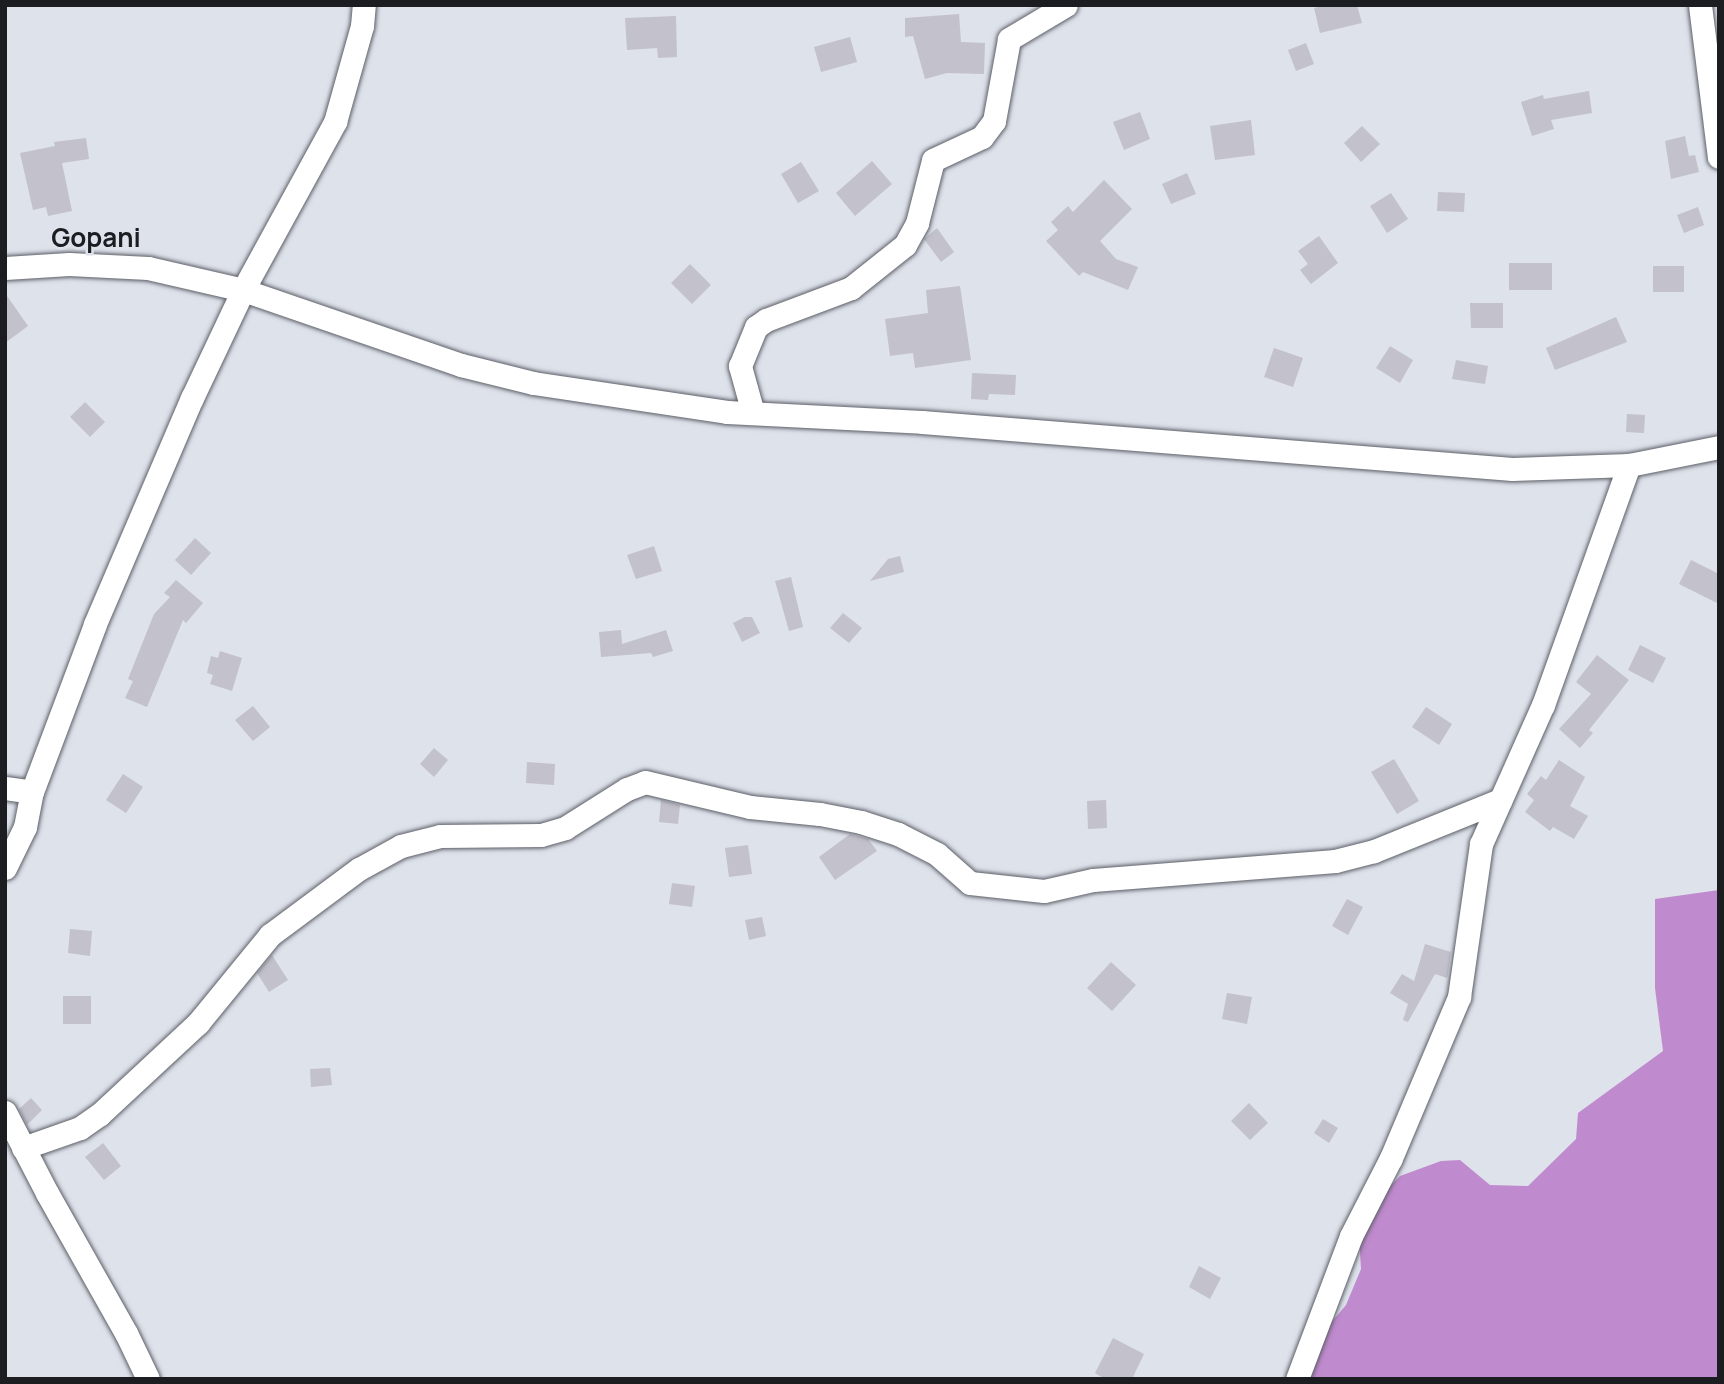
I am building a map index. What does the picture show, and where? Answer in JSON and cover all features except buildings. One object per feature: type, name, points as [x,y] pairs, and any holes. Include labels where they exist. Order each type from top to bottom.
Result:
[{"type":"street","points":[[5,869],[25,827],[32,792],[95,624],[192,398],[243,290],[335,122],[362,26],[364,5]]},
{"type":"street","points":[[753,413],[740,366],[756,327],[766,320],[851,288],[905,245],[917,223],[933,160],[982,137],[994,121],[1009,39],[1066,5]]},
{"type":"street","points":[[1700,5],[1719,157]]},
{"type":"street","points":[[5,268],[69,264],[148,268],[243,290],[461,365],[533,383],[681,407],[1183,442],[1464,467],[1544,470],[1629,464],[1719,447]]},
{"type":"street","points":[[1297,1379],[1351,1236],[1391,1158],[1459,997],[1481,844],[1543,705],[1629,464]]},
{"type":"street","points":[[23,1148],[80,1128],[100,1114],[198,1023],[270,935],[359,869],[401,846],[440,836],[541,835],[565,828],[645,782],[750,807],[820,814],[870,824],[937,854],[970,883],[1044,891],[1093,880],[1335,861],[1374,851],[1500,800]]},
{"type":"street","points":[[5,788],[32,792]]},
{"type":"street","points":[[5,1112],[86,1258],[148,1379]]},
{"type":"shaded area","points":[[1719,890],[1719,1379],[1300,1379],[1325,1330],[1346,1305],[1361,1269],[1359,1236],[1373,1204],[1400,1176],[1441,1161],[1460,1160],[1490,1185],[1528,1186],[1576,1139],[1578,1113],[1663,1051],[1655,988],[1655,899]]},
{"type":"district","name":"Gopani","points":[[96,238]]}]
